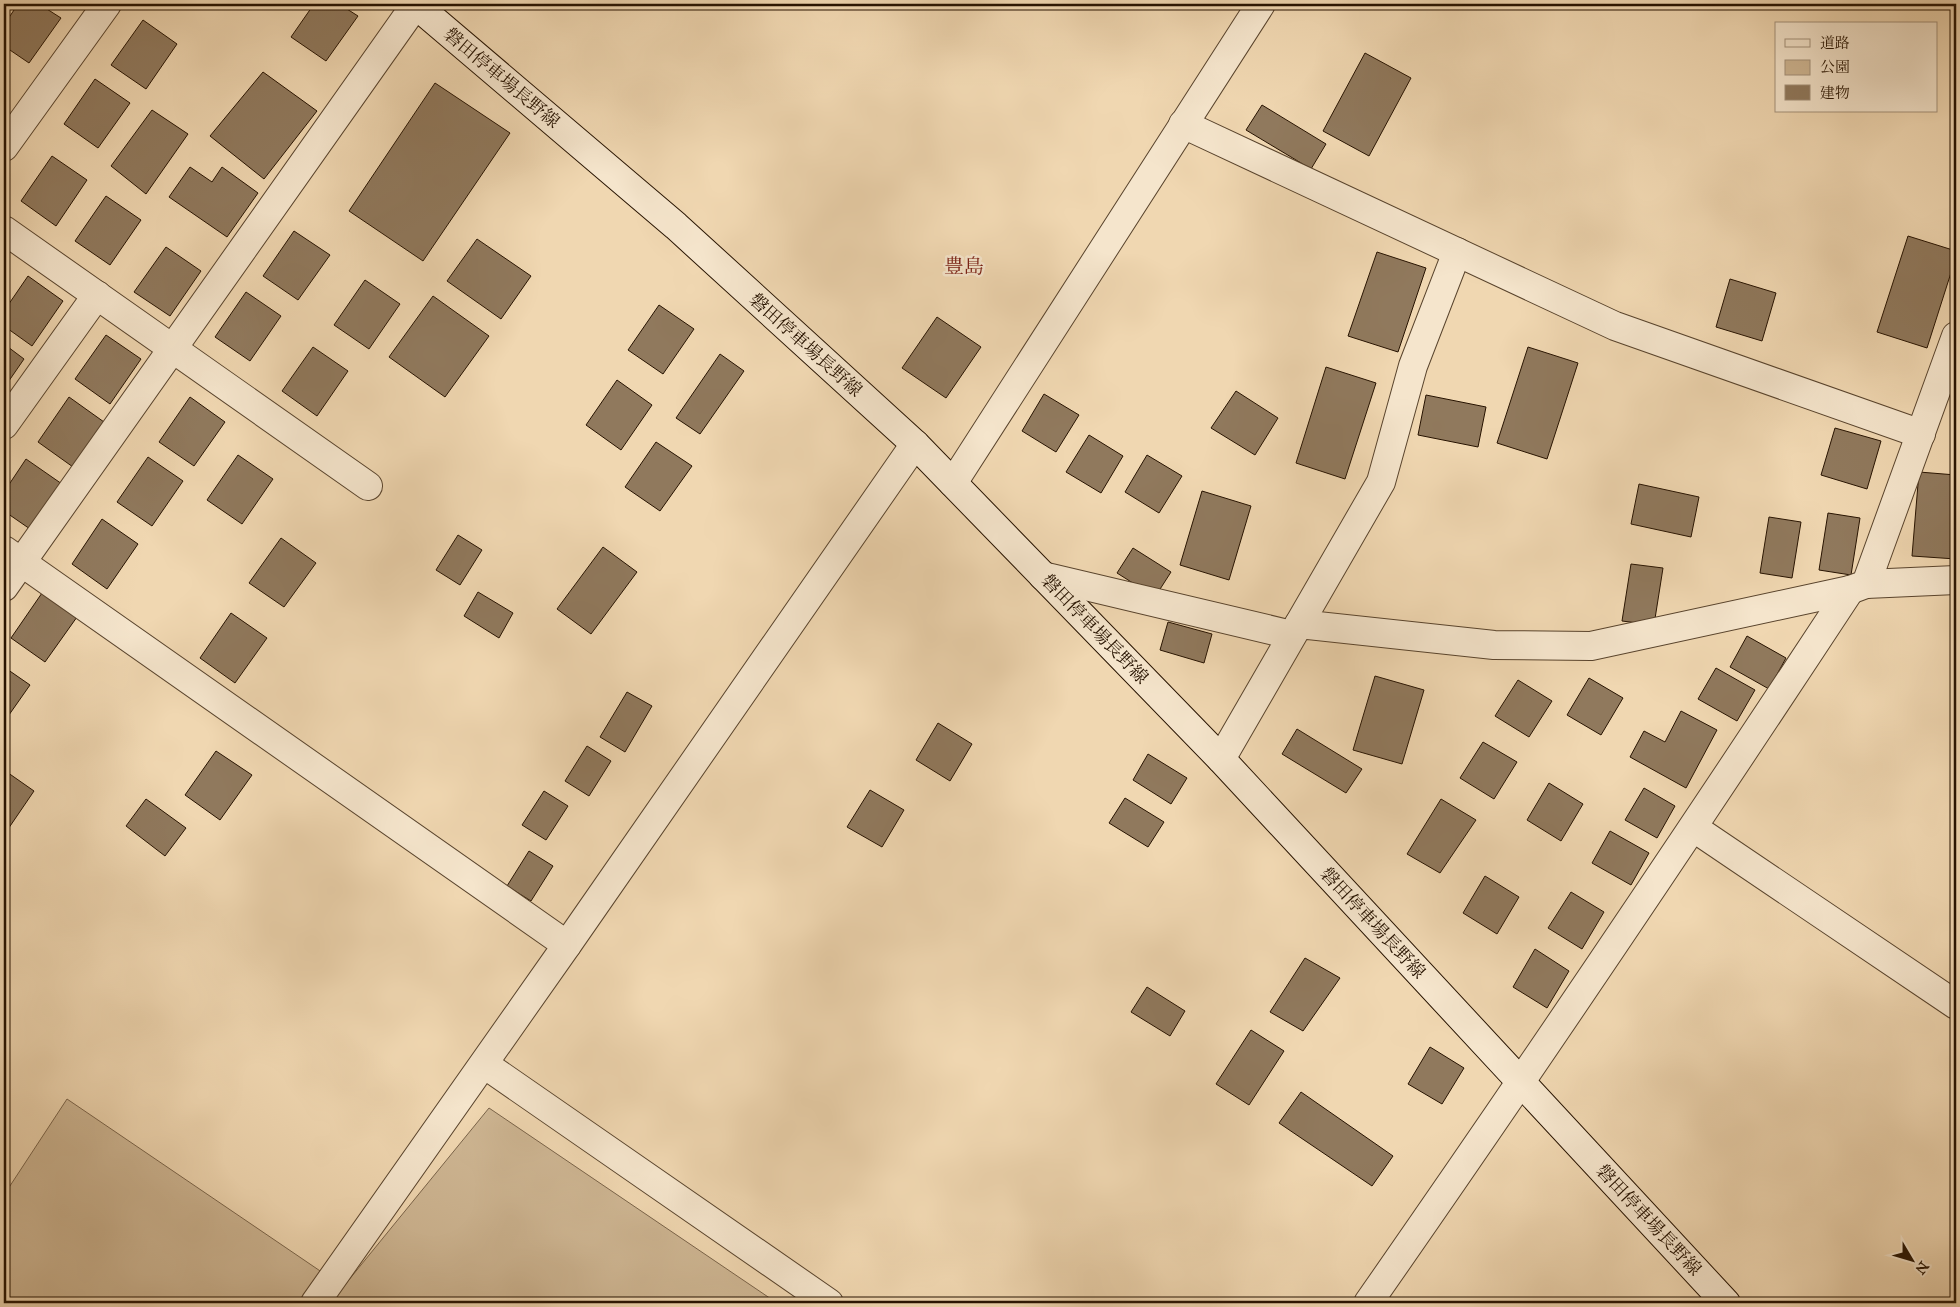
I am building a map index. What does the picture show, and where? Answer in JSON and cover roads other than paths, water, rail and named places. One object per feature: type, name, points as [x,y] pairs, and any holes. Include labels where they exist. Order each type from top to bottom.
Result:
[{"type":"street","points":[[4,147],[108,4]]},
{"type":"street","points":[[4,587],[13,556],[173,348],[416,4]]},
{"type":"street","name":"磐田停車場長野線","points":[[416,4],[676,226],[915,444],[1221,759],[1726,1303]]},
{"type":"street","points":[[953,483],[1261,4]]},
{"type":"street","points":[[1183,124],[1615,326],[1920,434]]},
{"type":"street","points":[[4,230],[368,486]]},
{"type":"street","points":[[1221,759],[1381,482],[1413,366],[1457,252]]},
{"type":"street","points":[[4,425],[97,294]]},
{"type":"street","points":[[1368,1303],[1522,1082],[1858,587],[1920,434],[1946,391],[1956,336]]},
{"type":"street","points":[[315,1303],[484,1064],[915,444]]},
{"type":"street","points":[[13,556],[567,945]]},
{"type":"street","points":[[1043,576],[1296,629],[1494,645],[1591,646],[1858,587],[1956,580]]},
{"type":"street","points":[[1694,828],[1956,1005]]},
{"type":"street","points":[[484,1064],[829,1303]]},
{"type":"district","name":"豊島","points":[[964,266]]}]
